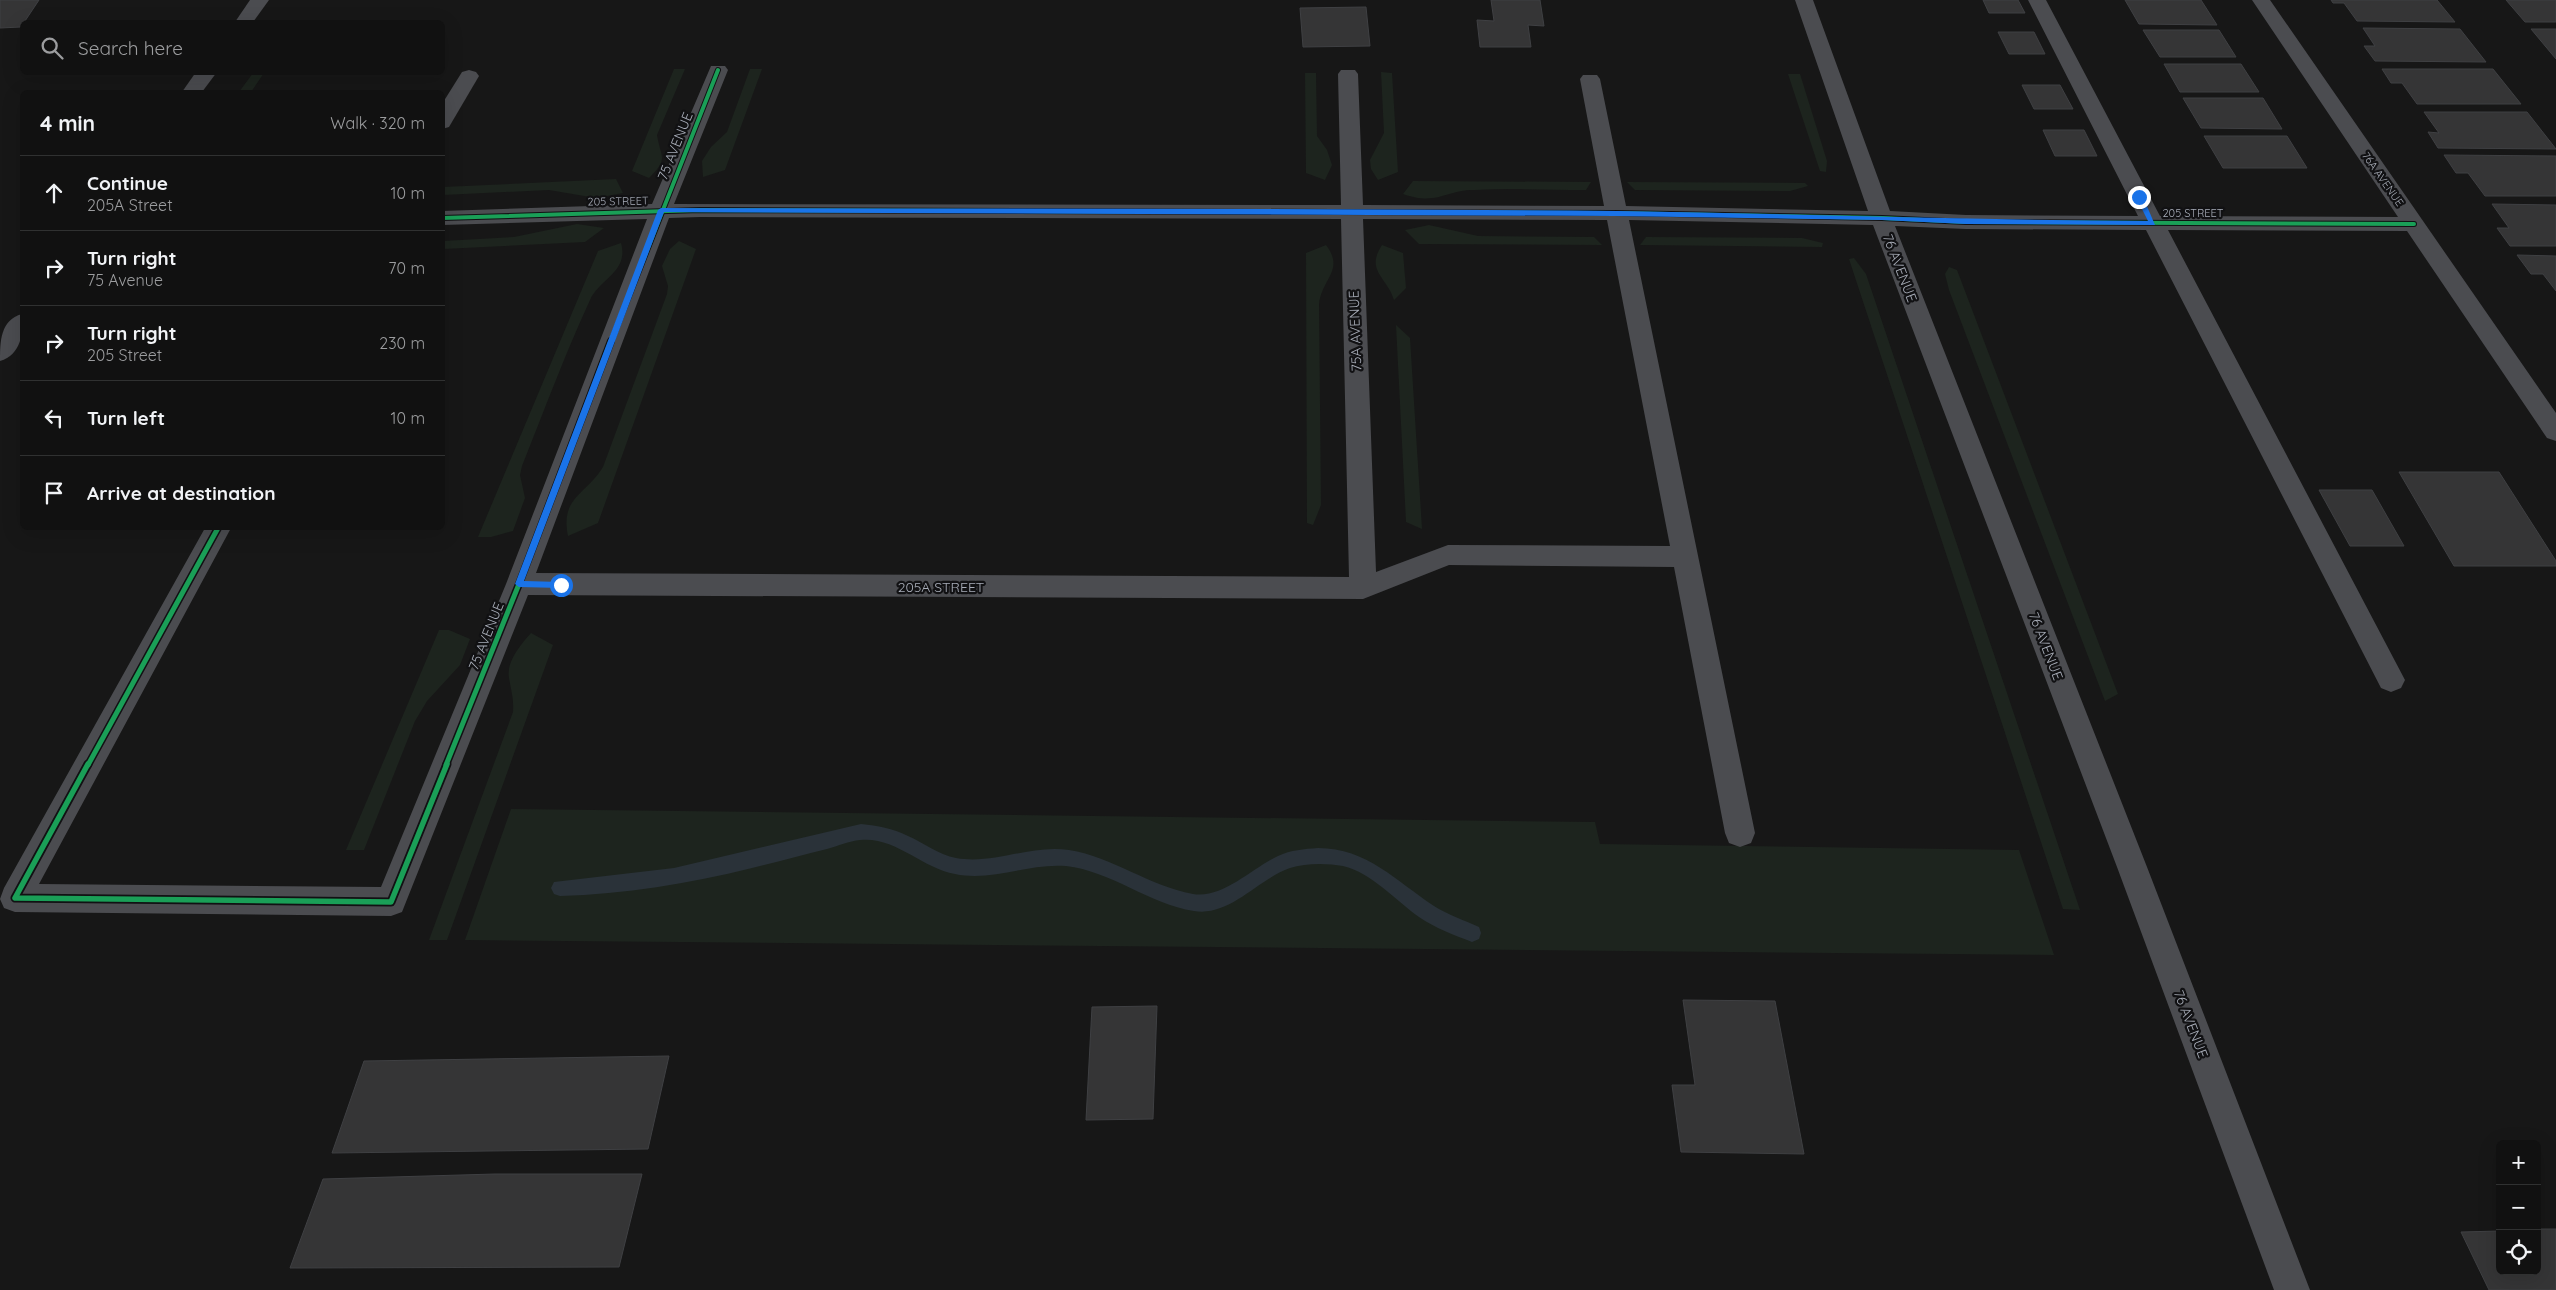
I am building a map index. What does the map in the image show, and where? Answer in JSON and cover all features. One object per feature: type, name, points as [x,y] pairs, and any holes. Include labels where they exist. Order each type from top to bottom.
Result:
[{"type":"street","points":[[245,20],[260,0]]},
{"type":"street","name":"76 AVENUE","points":[[1804,0],[1882,218],[2292,1290]]},
{"type":"street","points":[[2037,0],[2391,680]]},
{"type":"street","name":"76A AVENUE","points":[[2261,0],[2556,432]]},
{"type":"street","name":"75 AVENUE","points":[[217,530],[16,898],[391,902],[519,584],[661,210],[718,70]]},
{"type":"street","name":"75A AVENUE","points":[[1348,74],[1363,588]]},
{"type":"street","points":[[194,90],[205,75]]},
{"type":"street","points":[[445,118],[469,76]]},
{"type":"street","points":[[1590,79],[1615,214],[1740,833]]},
{"type":"street","name":"205 STREET","points":[[445,218],[661,210],[1615,214],[1882,218],[1966,222],[2414,224]]},
{"type":"street","points":[[0,353],[20,325]]},
{"type":"street","points":[[1363,588],[1448,555],[1684,557]]},
{"type":"street","name":"205A STREET","points":[[519,584],[1363,588]]},
{"type":"shaded area","points":[[674,69],[685,69],[657,135],[662,154],[661,162],[649,178],[632,171]]},
{"type":"shaded area","points":[[750,69],[762,69],[725,170],[703,177],[702,161],[711,147],[727,132]]},
{"type":"shaded area","points":[[1381,72],[1392,73],[1398,172],[1378,180],[1371,169],[1370,160],[1384,133]]},
{"type":"shaded area","points":[[1305,73],[1316,73],[1317,136],[1327,150],[1332,165],[1325,180],[1306,173]]},
{"type":"shaded area","points":[[1788,74],[1800,74],[1827,161],[1826,172],[1820,171]]},
{"type":"shaded area","points":[[252,75],[263,75],[252,90],[240,90]]},
{"type":"shaded area","points":[[616,179],[623,193],[596,198],[549,190],[445,195],[445,187]]},
{"type":"shaded area","points":[[1413,181],[1591,182],[1586,190],[1474,190],[1424,198],[1403,194]]},
{"type":"shaded area","points":[[1627,182],[1805,183],[1808,186],[1790,191],[1635,190]]},
{"type":"shaded area","points":[[577,224],[604,228],[585,242],[445,249],[445,241],[514,237]]},
{"type":"shaded area","points":[[1429,225],[1478,236],[1594,237],[1602,245],[1419,244],[1405,230]]},
{"type":"shaded area","points":[[1646,237],[1802,238],[1823,243],[1822,247],[1640,245]]},
{"type":"shaded area","points":[[679,241],[696,249],[598,523],[568,536],[567,523],[571,504],[603,467],[667,294],[668,286],[662,266],[670,249]]},
{"type":"shaded area","points":[[621,243],[621,261],[590,300],[522,466],[520,475],[525,498],[513,531],[491,537],[478,537],[598,251]]},
{"type":"shaded area","points":[[1326,245],[1331,254],[1333,268],[1324,287],[1319,304],[1321,505],[1313,525],[1307,523],[1306,253]]},
{"type":"shaded area","points":[[1382,245],[1403,253],[1406,288],[1394,300],[1376,268],[1377,254]]},
{"type":"shaded area","points":[[1854,258],[1866,274],[2080,910],[2063,909],[1849,259]]},
{"type":"shaded area","points":[[1949,267],[1957,270],[2118,694],[2105,701],[1949,290],[1945,274]]},
{"type":"shaded area","points":[[1396,325],[1410,338],[1422,529],[1406,522]]},
{"type":"shaded area","points":[[439,630],[449,630],[470,639],[460,665],[427,701],[415,721],[364,850],[346,850]]},
{"type":"shaded area","points":[[531,633],[553,645],[447,940],[429,940],[513,712],[513,699],[509,678],[510,666],[519,648]]},
{"type":"shaded area","points":[[511,809],[1595,822],[1600,844],[2019,850],[2054,955],[465,940]]},
{"type":"building","points":[[0,0],[39,0],[26,20],[20,20],[20,27],[0,28]]},
{"type":"building","points":[[1491,0],[1540,0],[1544,26],[1528,25],[1531,47],[1480,47],[1477,20],[1494,21]]},
{"type":"building","points":[[1983,0],[2018,0],[2025,13],[1989,13]]},
{"type":"building","points":[[2125,0],[2201,0],[2217,25],[2139,24]]},
{"type":"building","points":[[2331,0],[2437,0],[2455,22],[2357,21],[2344,3],[2333,3]]},
{"type":"building","points":[[2506,0],[2556,0],[2556,22],[2525,22]]},
{"type":"building","points":[[1366,7],[1370,46],[1303,47],[1300,8]]},
{"type":"building","points":[[2363,28],[2460,29],[2486,62],[2375,61],[2364,46],[2375,46]]},
{"type":"building","points":[[2531,29],[2556,29],[2556,59]]},
{"type":"building","points":[[2143,30],[2219,30],[2236,57],[2160,57]]},
{"type":"building","points":[[1998,32],[2034,32],[2045,54],[2009,54]]},
{"type":"building","points":[[2164,64],[2241,64],[2259,92],[2180,92]]},
{"type":"building","points":[[2382,69],[2493,69],[2521,104],[2417,104],[2402,83],[2391,83]]},
{"type":"building","points":[[2022,85],[2060,85],[2073,109],[2034,109]]},
{"type":"building","points":[[2183,98],[2263,98],[2282,129],[2201,128]]},
{"type":"building","points":[[2424,112],[2527,112],[2556,149],[2438,148],[2428,132],[2439,133]]},
{"type":"building","points":[[2043,130],[2084,130],[2097,156],[2055,156]]},
{"type":"building","points":[[2204,136],[2287,136],[2307,168],[2223,168]]},
{"type":"building","points":[[2444,155],[2556,156],[2556,196],[2485,196],[2468,173],[2456,173]]},
{"type":"building","points":[[2492,204],[2556,205],[2556,246],[2510,246],[2497,228],[2509,228]]},
{"type":"building","points":[[2517,255],[2556,256],[2556,291],[2543,274],[2531,274]]},
{"type":"building","points":[[2399,472],[2499,472],[2556,561],[2556,566],[2454,566]]},
{"type":"building","points":[[2319,490],[2372,490],[2404,546],[2350,546]]},
{"type":"building","points":[[1683,1000],[1775,1001],[1804,1154],[1681,1152],[1672,1085],[1695,1085]]},
{"type":"building","points":[[1157,1006],[1153,1119],[1086,1120],[1092,1007]]},
{"type":"building","points":[[669,1056],[648,1149],[332,1153],[364,1061]]},
{"type":"building","points":[[495,1174],[642,1174],[619,1267],[290,1268],[323,1179]]},
{"type":"building","points":[[2541,1229],[2556,1229],[2556,1290],[2489,1290],[2461,1232],[2496,1231],[2496,1275],[2541,1275]]},
{"type":"waterway","points":[[560,888],[598,887],[674,877],[861,832],[881,833],[902,841],[936,860],[969,868],[983,868],[1053,858],[1084,861],[1162,893],[1195,903],[1205,903],[1229,895],[1276,866],[1292,859],[1307,857],[1340,858],[1357,863],[1378,874],[1430,914],[1472,933]]},
{"type":"cycle path","points":[[217,530],[15,898],[391,902],[519,584],[661,210],[718,70]]},
{"type":"cycle path","points":[[445,218],[700,210],[1615,213],[1882,218],[1966,222],[2414,224]]},
{"type":"route","points":[[561,585],[519,584],[661,210],[1615,214],[1882,218],[1966,222],[2153,223],[2139,197]]}]
